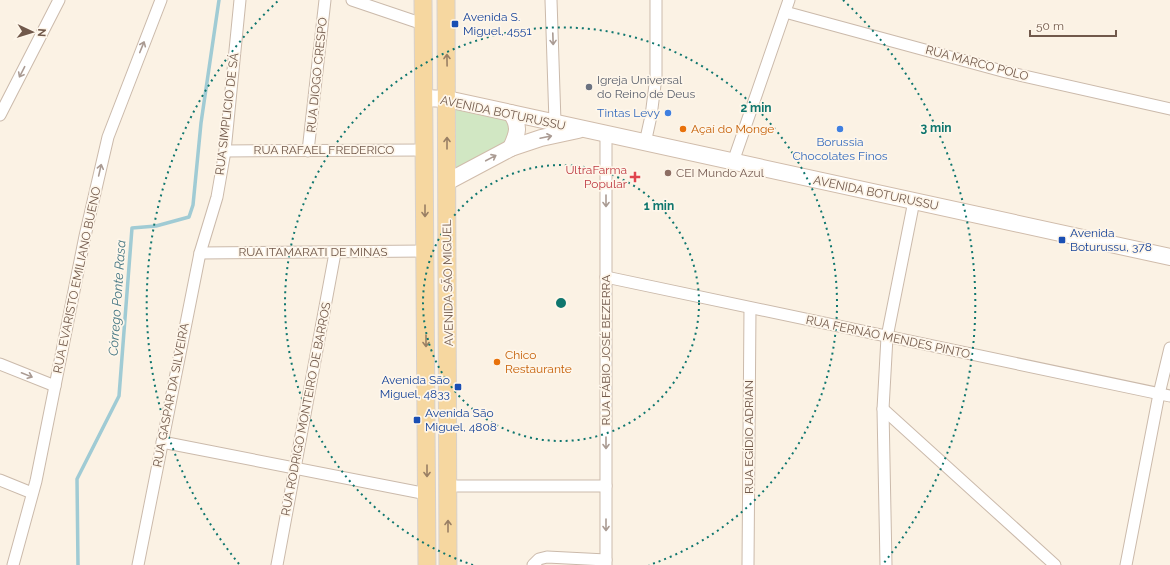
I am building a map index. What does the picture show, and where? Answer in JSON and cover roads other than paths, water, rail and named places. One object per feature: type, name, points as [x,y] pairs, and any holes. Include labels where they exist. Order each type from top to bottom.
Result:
[{"type":"main road","name":"AVENIDA SÃO MIGUEL","points":[[423,0],[427,565]]},
{"type":"main road","name":"AVENIDA SÃO MIGUEL","points":[[446,0],[449,386],[448,565]]},
{"type":"main road","name":"AVENIDA BOTURUSSU","points":[[424,98],[447,99],[555,122],[645,143],[1170,257]]},
{"type":"main road","points":[[511,113],[517,123],[518,129],[511,148]]},
{"type":"main road","name":"AVENIDA BOTURUSSU","points":[[447,182],[511,148],[541,138],[582,129]]},
{"type":"main road","points":[[424,172],[439,181],[447,182]]},
{"type":"street","points":[[0,115],[59,0]]},
{"type":"street","name":"RUA EVARISTO EMILIANO BUENO","points":[[13,565],[32,493],[108,137],[161,0]]},
{"type":"street","name":"RUA SIMPLICIO DE SÁ","points":[[208,227],[214,210],[225,151],[240,0]]},
{"type":"street","name":"RUA DIOGO CRESPO","points":[[308,151],[325,0]]},
{"type":"street","points":[[352,0],[423,24]]},
{"type":"street","points":[[551,0],[555,122]]},
{"type":"street","points":[[645,143],[656,83],[656,0]]},
{"type":"street","points":[[733,162],[789,0]]},
{"type":"street","name":"RUA MARCO POLO","points":[[785,12],[1006,72],[1170,109]]},
{"type":"street","name":"RUA FÁBIO JOSÉ BEZERRA","points":[[606,134],[606,562]]},
{"type":"street","name":"RUA RAFAEL FREDERICO","points":[[225,151],[424,150]]},
{"type":"street","points":[[886,565],[883,409],[887,336],[914,201]]},
{"type":"street","name":"RUA GASPAR DA SILVEIRA","points":[[138,565],[200,253],[208,227]]},
{"type":"street","name":"RUA ITAMARATI DE MINAS","points":[[200,253],[425,251]]},
{"type":"street","name":"RUA RODRIGO MONTEIRO DE BARROS","points":[[277,565],[335,253]]},
{"type":"street","name":"RUA FERNÃO MENDES PINTO","points":[[606,277],[1165,395]]},
{"type":"street","name":"RUA EGÍDIO ADRIAN","points":[[748,565],[750,308]]},
{"type":"street","points":[[1126,565],[1165,395],[1170,348]]},
{"type":"street","points":[[0,364],[55,386]]},
{"type":"street","points":[[883,409],[1055,565]]},
{"type":"street","points":[[162,442],[427,494]]},
{"type":"street","points":[[0,480],[32,493]]},
{"type":"street","points":[[448,486],[606,486]]},
{"type":"street","points":[[533,565],[539,559],[547,557],[606,562]]},
{"type":"waterway","name":"Córrego Ponte Rasa","points":[[78,565],[77,479],[119,396],[132,228],[156,226],[189,217],[193,205],[201,123],[219,0]]},
{"type":"place","name":"Avenida S. Miguel, 4551","points":[[455,24]]},
{"type":"place","name":"Igreja Universal do Reino de Deus","points":[[589,87]]},
{"type":"place","name":"Tintas Levy","points":[[668,113]]},
{"type":"place","name":"Açaí do Monge","points":[[683,129]]},
{"type":"place","name":"Borussia Chocolates Finos","points":[[840,129]]},
{"type":"place","name":"CEI Mundo Azul","points":[[668,173]]},
{"type":"place","name":"UltraFarma Popular","points":[[635,177]]},
{"type":"place","name":"Avenida Boturussu, 378","points":[[1062,240]]},
{"type":"place","name":"Chico Restaurante","points":[[497,362]]},
{"type":"place","name":"Avenida São Miguel, 4833","points":[[458,387]]},
{"type":"place","name":"Avenida São Miguel, 4808","points":[[417,420]]}]
